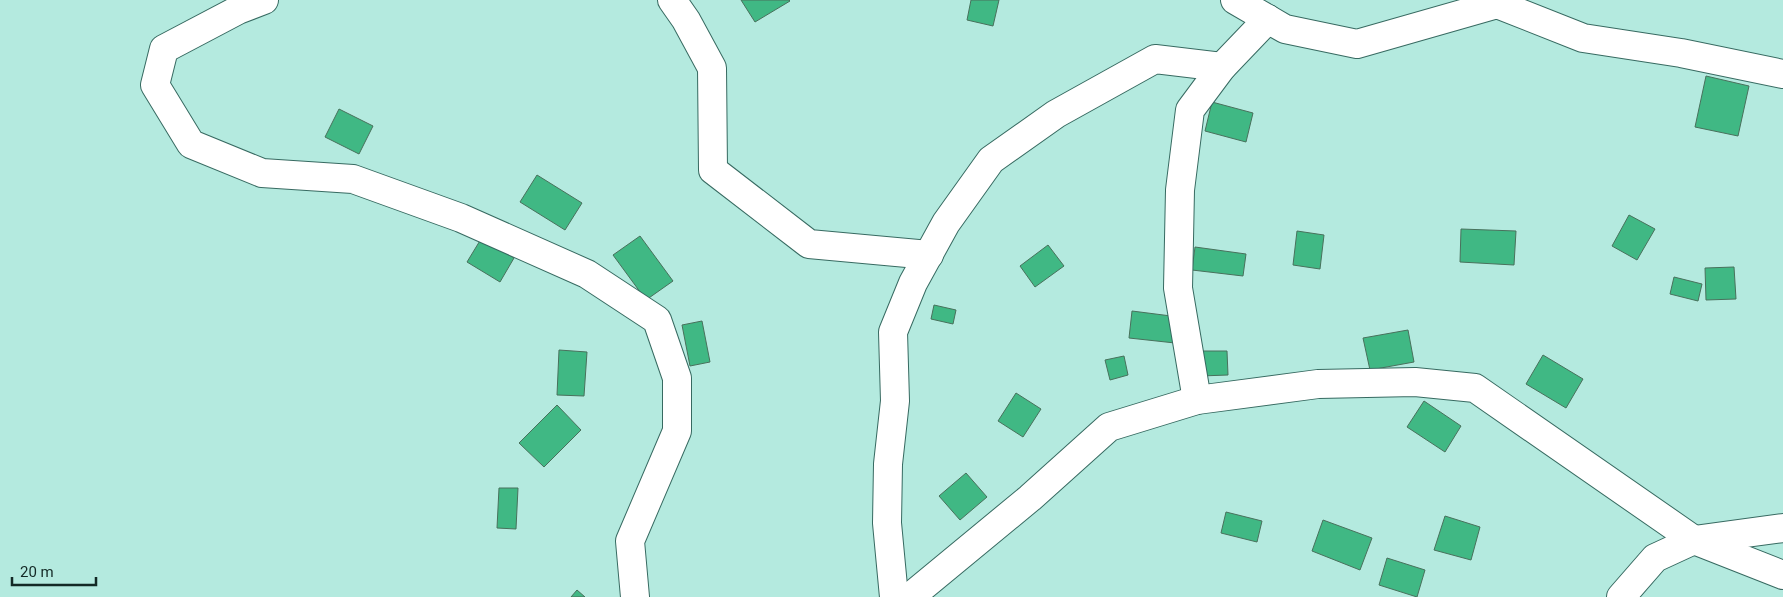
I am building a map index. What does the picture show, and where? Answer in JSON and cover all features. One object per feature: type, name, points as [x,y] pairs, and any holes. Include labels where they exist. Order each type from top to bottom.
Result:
[{"type":"street","points":[[264,0],[238,10],[164,49],[155,85],[191,144],[262,173],[353,179],[462,218],[587,274],[657,320],[676,378],[676,432],[630,541],[635,597]]},
{"type":"street","points":[[672,0],[686,20],[712,68],[713,170],[809,244],[928,255]]},
{"type":"street","points":[[1235,0],[1285,28],[1356,44],[1497,4],[1583,38],[1681,53],[1783,74]]},
{"type":"street","points":[[1197,400],[1178,288],[1180,190],[1190,110],[1222,67],[1268,19]]},
{"type":"street","points":[[894,597],[887,523],[888,464],[895,402],[894,332],[913,284],[946,223],[990,160],[1056,114],[1155,59],[1222,67]]},
{"type":"street","points":[[910,597],[1030,498],[1109,427],[1197,400],[1318,384],[1415,382],[1475,388],[1694,540],[1783,576]]},
{"type":"street","points":[[1621,597],[1655,558],[1694,540],[1783,528]]},
{"type":"building","points":[[741,0],[789,0],[790,1],[755,22]]},
{"type":"building","points":[[971,0],[999,0],[993,26],[967,20]]},
{"type":"building","points":[[1706,76],[1749,86],[1738,136],[1695,127]]},
{"type":"building","points":[[1212,102],[1253,113],[1246,142],[1205,131]]},
{"type":"building","points":[[339,109],[373,126],[359,154],[325,137]]},
{"type":"building","points":[[537,175],[582,203],[565,230],[520,202]]},
{"type":"building","points":[[1629,215],[1655,229],[1637,260],[1612,246]]},
{"type":"building","points":[[1461,229],[1516,231],[1514,265],[1460,262]]},
{"type":"building","points":[[1297,231],[1324,235],[1320,269],[1293,265]]},
{"type":"building","points":[[640,236],[673,281],[646,300],[613,255]]},
{"type":"building","points":[[481,239],[514,258],[500,282],[467,262]]},
{"type":"building","points":[[1048,245],[1064,266],[1035,287],[1020,266]]},
{"type":"building","points":[[1195,247],[1246,254],[1243,276],[1192,270]]},
{"type":"building","points":[[1734,267],[1736,299],[1706,300],[1705,268]]},
{"type":"building","points":[[1674,277],[1702,284],[1698,301],[1670,294]]},
{"type":"building","points":[[934,305],[956,310],[953,324],[931,319]]},
{"type":"building","points":[[1132,311],[1179,317],[1175,343],[1129,338]]},
{"type":"building","points":[[702,321],[710,362],[690,366],[682,325]]},
{"type":"building","points":[[1408,330],[1414,362],[1370,370],[1363,338]]},
{"type":"building","points":[[559,350],[587,352],[584,396],[557,395]]},
{"type":"building","points":[[1199,351],[1227,351],[1228,375],[1200,376]]},
{"type":"building","points":[[1543,355],[1583,379],[1566,408],[1526,384]]},
{"type":"building","points":[[1124,356],[1128,375],[1110,380],[1105,360]]},
{"type":"building","points":[[1016,393],[1041,409],[1023,437],[998,421]]},
{"type":"building","points":[[1424,401],[1461,426],[1445,452],[1407,427]]},
{"type":"building","points":[[557,405],[581,430],[544,467],[519,443]]},
{"type":"building","points":[[966,473],[987,497],[960,520],[939,496]]},
{"type":"building","points":[[499,488],[518,488],[516,529],[497,528]]},
{"type":"building","points":[[1226,512],[1262,521],[1257,542],[1221,533]]},
{"type":"building","points":[[1445,516],[1480,527],[1471,560],[1434,550]]},
{"type":"building","points":[[1323,520],[1372,538],[1360,570],[1312,551]]},
{"type":"building","points":[[1387,558],[1425,570],[1417,597],[1379,585]]},
{"type":"building","points":[[577,590],[585,597],[571,597]]}]
